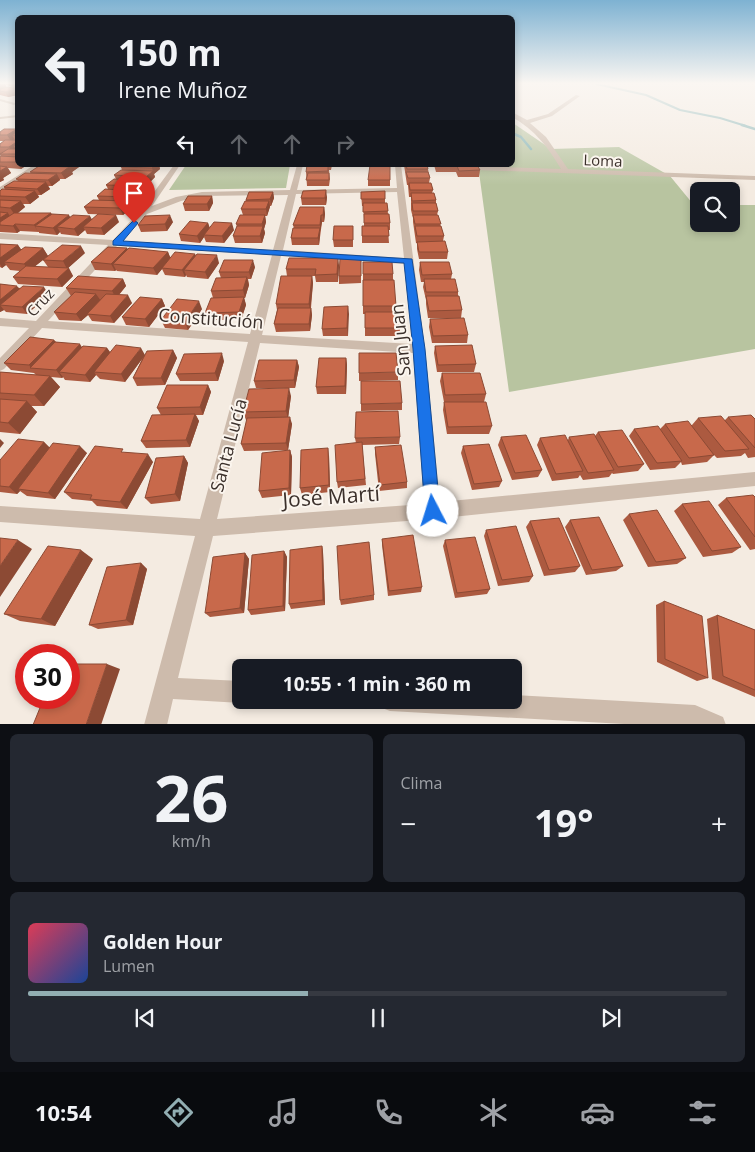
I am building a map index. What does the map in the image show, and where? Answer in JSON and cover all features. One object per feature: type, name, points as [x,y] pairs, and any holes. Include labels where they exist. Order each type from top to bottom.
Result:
[{"type":"street","points":[[519,118],[543,134],[566,172]]},
{"type":"street","points":[[527,122],[541,118]]},
{"type":"street","points":[[0,190],[36,167]]},
{"type":"street","name":"Cruz","points":[[0,366],[144,213],[176,167]]},
{"type":"street","name":"Santa Lucía","points":[[155,724],[300,167]]},
{"type":"street","name":"San Juan","points":[[398,167],[419,349],[433,511]]},
{"type":"street","name":"Loma","points":[[468,167],[755,178]]},
{"type":"street","points":[[144,213],[179,199],[202,194],[401,190]]},
{"type":"street","points":[[0,236],[408,261]]},
{"type":"street","name":"Constitución","points":[[0,322],[419,349]]},
{"type":"street","name":"José Martí","points":[[0,514],[206,528],[433,511],[755,479]]},
{"type":"street","points":[[164,688],[232,692]]},
{"type":"street","points":[[522,707],[695,716],[715,724]]},
{"type":"green space","points":[[515,124],[551,149],[619,147],[670,176],[690,200],[690,232],[740,232],[740,205],[755,205],[755,349],[509,392],[478,167],[515,167]]},
{"type":"green space","points":[[185,167],[290,167],[286,188],[169,190]]},
{"type":"building","points":[[4,129],[15,129],[7,135],[0,135],[0,132]]},
{"type":"building","points":[[5,140],[15,140],[15,143],[9,147],[0,147],[0,144]]},
{"type":"building","points":[[8,149],[15,149],[15,154],[0,154]]},
{"type":"building","points":[[0,156],[15,157],[15,162],[0,162]]},
{"type":"building","points":[[0,166],[7,167],[0,171]]},
{"type":"building","points":[[38,167],[69,167],[61,173],[30,172]]},
{"type":"building","points":[[121,167],[153,167],[152,168]]},
{"type":"building","points":[[307,167],[328,167],[328,171],[306,172]]},
{"type":"building","points":[[370,167],[390,167],[390,180],[368,180]]},
{"type":"building","points":[[406,167],[428,167],[428,169],[407,169]]},
{"type":"building","points":[[457,167],[478,167],[480,170],[459,171]]},
{"type":"building","points":[[121,170],[153,171],[146,177],[114,175]]},
{"type":"building","points":[[406,172],[428,172],[430,178],[408,178]]},
{"type":"building","points":[[25,173],[57,174],[48,180],[16,179]]},
{"type":"building","points":[[308,173],[329,173],[329,180],[306,180]]},
{"type":"building","points":[[114,179],[147,180],[140,186],[106,185]]},
{"type":"building","points":[[14,181],[46,182],[37,189],[4,187]]},
{"type":"building","points":[[409,183],[431,183],[433,190],[410,190]]},
{"type":"building","points":[[2,189],[35,191],[25,197],[0,196]]},
{"type":"building","points":[[105,189],[139,191],[132,197],[97,196]]},
{"type":"building","points":[[326,190],[325,198],[301,198],[303,191]]},
{"type":"building","points":[[385,191],[385,199],[361,199],[361,192]]},
{"type":"building","points":[[249,192],[273,192],[270,199],[246,200]]},
{"type":"building","points":[[411,193],[434,193],[436,200],[412,201]]},
{"type":"building","points":[[188,196],[212,196],[207,204],[183,204]]},
{"type":"building","points":[[0,200],[21,201],[10,208],[0,207]]},
{"type":"building","points":[[93,200],[128,201],[120,208],[84,207]]},
{"type":"building","points":[[245,201],[269,201],[266,209],[241,209]]},
{"type":"building","points":[[363,203],[387,203],[388,211],[363,212]]},
{"type":"building","points":[[412,203],[436,203],[438,211],[413,211]]},
{"type":"building","points":[[300,207],[324,207],[320,225],[293,225]]},
{"type":"building","points":[[0,212],[8,213],[0,218]]},
{"type":"building","points":[[14,213],[51,213],[34,225],[0,225],[0,222]]},
{"type":"building","points":[[52,214],[69,215],[53,228],[35,226]]},
{"type":"building","points":[[98,214],[116,215],[101,228],[83,227]]},
{"type":"building","points":[[364,214],[389,214],[390,223],[364,223]]},
{"type":"building","points":[[73,215],[90,216],[74,229],[57,227]]},
{"type":"building","points":[[170,215],[165,224],[138,225],[145,216]]},
{"type":"building","points":[[240,215],[265,215],[262,224],[236,224]]},
{"type":"building","points":[[413,215],[438,215],[441,224],[415,224]]},
{"type":"building","points":[[190,221],[208,223],[197,236],[179,234]]},
{"type":"building","points":[[214,222],[232,223],[222,236],[204,235]]},
{"type":"building","points":[[237,226],[263,226],[260,236],[233,236]]},
{"type":"building","points":[[334,226],[353,226],[353,240],[333,240]]},
{"type":"building","points":[[362,226],[388,226],[389,236],[362,236]]},
{"type":"building","points":[[415,226],[441,226],[444,236],[417,236]]},
{"type":"building","points":[[293,228],[320,228],[318,238],[291,238]]},
{"type":"building","points":[[445,241],[448,252],[419,252],[417,242]]},
{"type":"building","points":[[0,244],[18,245],[0,258]]},
{"type":"building","points":[[62,245],[81,246],[63,261],[43,260]]},
{"type":"building","points":[[25,247],[43,248],[24,264],[4,262]]},
{"type":"building","points":[[108,247],[127,248],[111,264],[91,262]]},
{"type":"building","points":[[129,248],[168,252],[153,268],[113,264]]},
{"type":"building","points":[[175,252],[195,254],[182,270],[162,268]]},
{"type":"building","points":[[197,254],[217,255],[205,272],[184,270]]},
{"type":"building","points":[[289,258],[338,258],[337,274],[315,275],[316,269],[286,269]]},
{"type":"building","points":[[340,259],[361,259],[361,276],[339,276]]},
{"type":"building","points":[[224,260],[253,260],[249,272],[219,272]]},
{"type":"building","points":[[363,262],[392,262],[393,274],[363,274]]},
{"type":"building","points":[[420,262],[449,262],[452,274],[422,275]]},
{"type":"building","points":[[26,266],[69,268],[57,279],[13,277]]},
{"type":"building","points":[[78,276],[123,279],[112,291],[66,288]]},
{"type":"building","points":[[281,276],[312,276],[309,304],[276,304]]},
{"type":"building","points":[[247,277],[243,290],[211,291],[216,278]]},
{"type":"building","points":[[424,279],[455,279],[458,292],[426,292]]},
{"type":"building","points":[[363,280],[394,280],[396,306],[363,306]]},
{"type":"building","points":[[0,284],[17,286],[0,300]]},
{"type":"building","points":[[23,286],[44,287],[22,307],[0,305]]},
{"type":"building","points":[[75,292],[96,294],[76,314],[54,312]]},
{"type":"building","points":[[106,294],[128,295],[110,316],[87,314]]},
{"type":"building","points":[[426,296],[459,296],[462,310],[429,311]]},
{"type":"building","points":[[140,297],[162,299],[145,319],[122,317]]},
{"type":"building","points":[[244,297],[239,312],[205,313],[211,298]]},
{"type":"building","points":[[177,299],[199,301],[185,322],[161,320]]},
{"type":"building","points":[[348,306],[347,328],[322,329],[324,307]]},
{"type":"building","points":[[278,308],[311,308],[309,324],[274,324]]},
{"type":"building","points":[[365,312],[398,312],[400,328],[365,328]]},
{"type":"building","points":[[464,318],[468,335],[433,336],[430,319]]},
{"type":"building","points":[[30,337],[54,340],[29,365],[4,363]]},
{"type":"building","points":[[55,342],[80,344],[56,370],[30,368]]},
{"type":"building","points":[[116,345],[141,348],[121,374],[94,372]]},
{"type":"building","points":[[472,345],[476,364],[438,365],[435,346]]},
{"type":"building","points":[[83,346],[107,348],[85,375],[59,372]]},
{"type":"building","points":[[173,350],[161,378],[133,378],[147,351]]},
{"type":"building","points":[[222,353],[215,373],[176,374],[184,354]]},
{"type":"building","points":[[359,353],[396,353],[398,372],[359,373]]},
{"type":"building","points":[[319,358],[346,358],[345,386],[316,387]]},
{"type":"building","points":[[259,360],[297,360],[294,380],[254,381]]},
{"type":"building","points":[[0,372],[50,376],[34,395],[0,393]]},
{"type":"building","points":[[442,373],[480,373],[486,394],[445,395]]},
{"type":"building","points":[[361,381],[400,381],[402,403],[361,404]]},
{"type":"building","points":[[167,385],[208,385],[200,407],[157,408]]},
{"type":"building","points":[[289,388],[286,411],[243,412],[249,389]]},
{"type":"building","points":[[0,399],[27,401],[8,423],[0,422]]},
{"type":"building","points":[[444,402],[486,402],[492,426],[448,427]]},
{"type":"building","points":[[398,411],[400,437],[355,438],[356,412]]},
{"type":"building","points":[[195,414],[186,440],[141,441],[152,415]]},
{"type":"building","points":[[751,415],[755,419],[755,448],[728,417]]},
{"type":"building","points":[[721,416],[749,449],[725,451],[698,418]]},
{"type":"building","points":[[290,417],[286,443],[241,444],[247,418]]},
{"type":"building","points":[[688,421],[714,455],[689,458],[665,424]]},
{"type":"building","points":[[658,426],[682,461],[657,463],[634,429]]},
{"type":"building","points":[[622,430],[644,464],[618,467],[598,432]]},
{"type":"building","points":[[594,434],[614,470],[588,473],[569,437]]},
{"type":"building","points":[[526,435],[542,470],[515,473],[501,437]]},
{"type":"building","points":[[565,435],[583,471],[556,474],[540,438]]},
{"type":"building","points":[[18,439],[44,442],[9,487],[0,486],[0,460]]},
{"type":"building","points":[[362,442],[365,479],[337,482],[335,445]]},
{"type":"building","points":[[53,443],[80,446],[48,493],[18,489]]},
{"type":"building","points":[[489,444],[502,481],[474,484],[463,446]]},
{"type":"building","points":[[401,445],[407,482],[380,485],[375,447]]},
{"type":"building","points":[[95,446],[123,449],[121,452],[148,454],[120,502],[90,499],[92,495],[64,492]]},
{"type":"building","points":[[328,448],[329,485],[300,488],[301,450]]},
{"type":"building","points":[[290,450],[289,488],[259,491],[262,453]]},
{"type":"building","points":[[184,456],[175,494],[145,498],[156,458]]},
{"type":"building","points":[[753,495],[755,497],[755,537],[726,498]]},
{"type":"building","points":[[709,501],[741,547],[712,551],[682,504]]},
{"type":"building","points":[[657,510],[686,558],[656,562],[629,514]]},
{"type":"building","points":[[599,517],[623,566],[592,570],[570,520]]},
{"type":"building","points":[[559,518],[580,566],[549,570],[530,521]]},
{"type":"building","points":[[516,526],[533,576],[502,580],[486,530]]},
{"type":"building","points":[[413,535],[422,587],[389,591],[382,539]]},
{"type":"building","points":[[475,537],[490,589],[457,593],[445,540]]},
{"type":"building","points":[[0,538],[18,540],[0,566]]},
{"type":"building","points":[[369,542],[374,595],[340,600],[337,546]]},
{"type":"building","points":[[48,546],[81,550],[41,619],[4,614]]},
{"type":"building","points":[[322,546],[323,600],[289,604],[290,550]]},
{"type":"building","points":[[284,551],[283,606],[248,610],[252,555]]},
{"type":"building","points":[[245,553],[240,608],[205,613],[213,557]]},
{"type":"building","points":[[141,563],[126,620],[89,625],[107,567]]},
{"type":"building","points":[[664,601],[702,616],[708,678],[665,659]]},
{"type":"building","points":[[717,615],[755,630],[755,690],[723,676]]},
{"type":"building","points":[[80,664],[107,664],[86,724],[33,724],[40,709],[80,709]]},
{"type":"waterway","points":[[719,118],[746,126]]},
{"type":"waterway","points":[[742,125],[755,129]]},
{"type":"waterway","points":[[515,134],[521,137],[531,149]]},
{"type":"route","points":[[134,223],[116,243],[408,261],[419,349],[433,511]]}]
